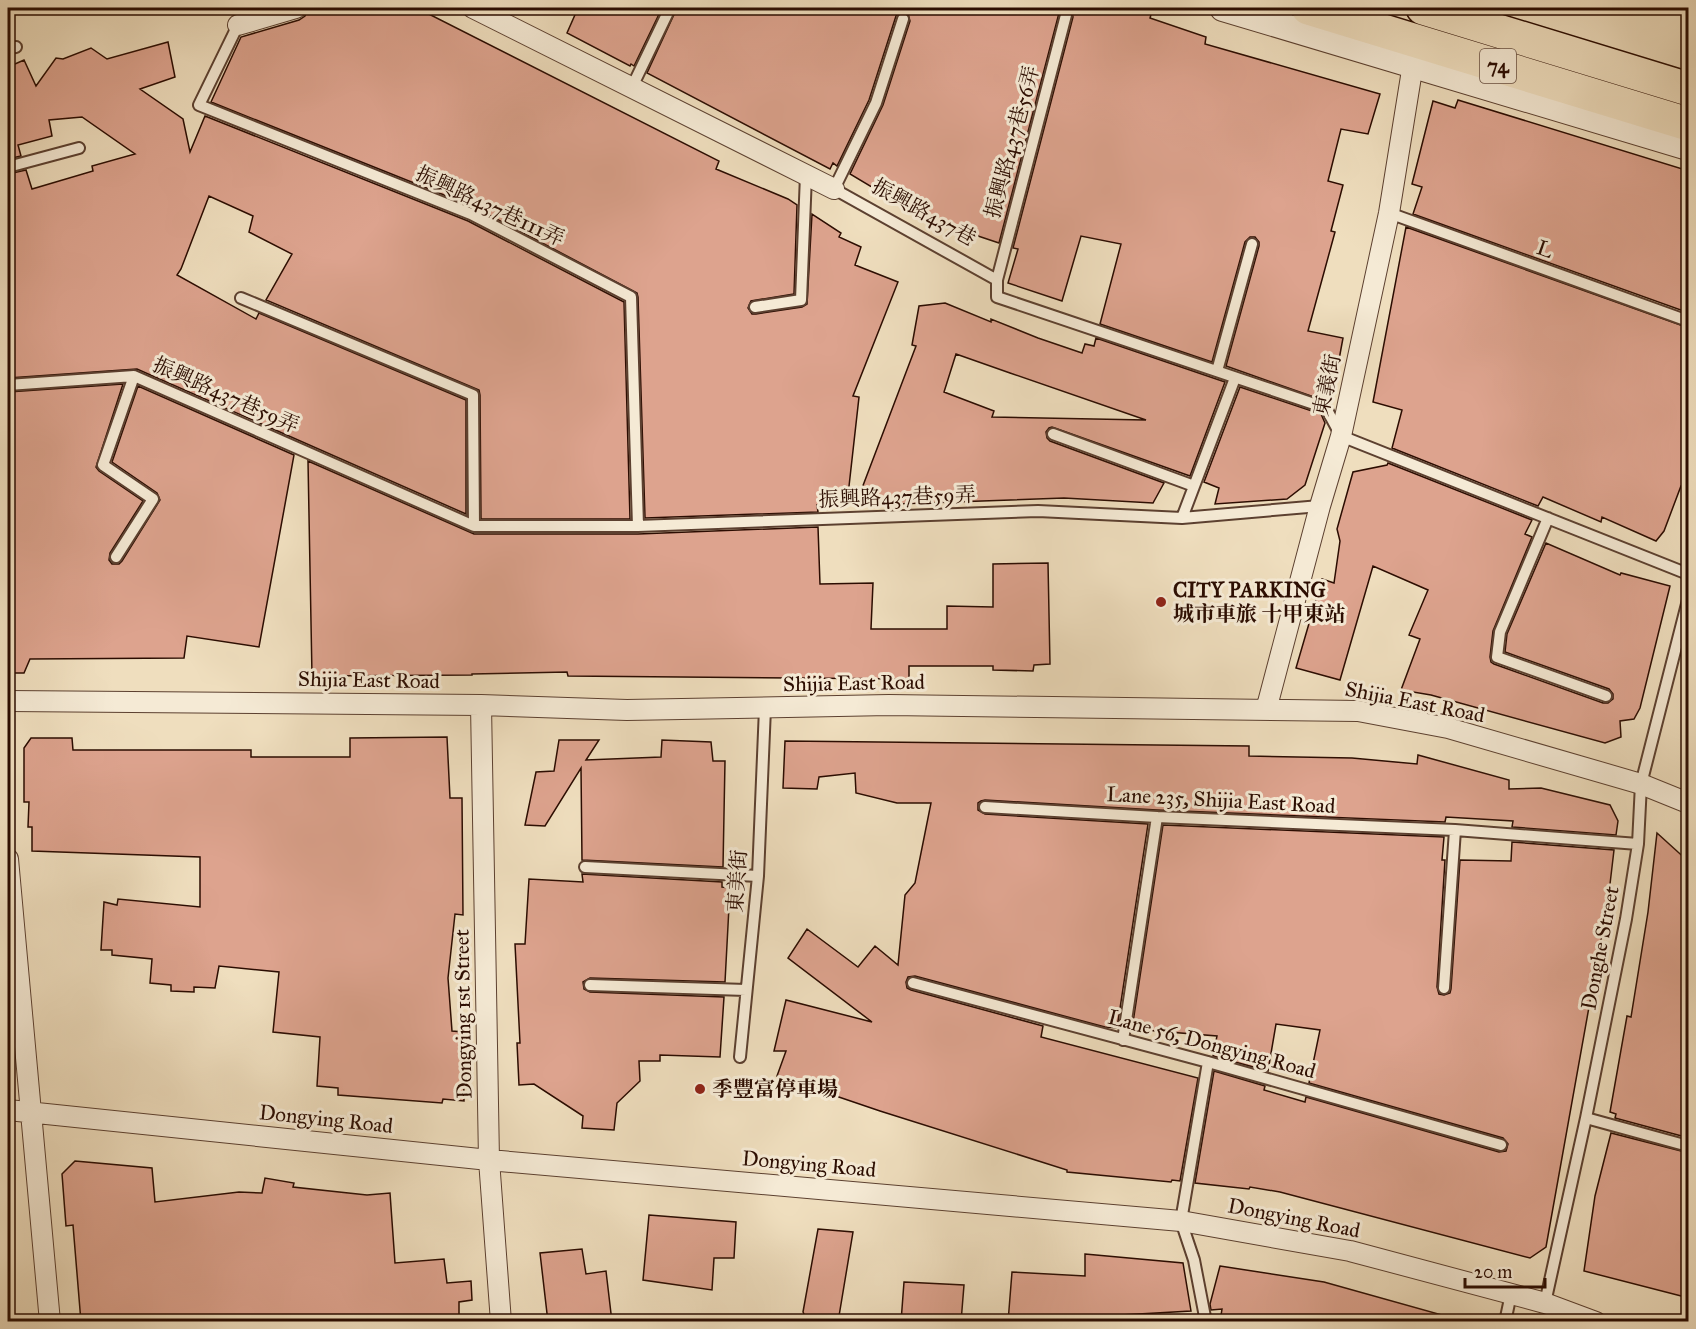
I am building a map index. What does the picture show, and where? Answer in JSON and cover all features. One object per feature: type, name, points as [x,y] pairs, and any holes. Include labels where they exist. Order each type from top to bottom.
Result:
[{"type":"highway","name":"74","points":[[1308,8],[1689,124]]},
{"type":"highway","name":"74","points":[[1423,8],[1689,89]]},
{"type":"street","points":[[238,25],[296,8]]},
{"type":"street","name":"振興路437巷","points":[[473,8],[834,189]]},
{"type":"street","points":[[1223,8],[1689,147]]},
{"type":"street","name":"東義街","points":[[1266,710],[1341,436],[1389,213],[1413,64]]},
{"type":"street","name":"Shijia East Road","points":[[8,701],[481,705],[627,710],[889,705],[1358,711],[1448,728],[1641,784],[1689,803]]},
{"type":"street","name":"Dongying 1st Street","points":[[481,705],[489,1160],[501,1322]]},
{"type":"street","points":[[8,859],[50,1322]]},
{"type":"street","name":"Dongying Road","points":[[8,1110],[489,1160],[1182,1221],[1350,1251],[1545,1303],[1596,1322]]},
{"type":"lane","points":[[632,87],[670,8]]},
{"type":"lane","name":"振興路437巷56弄","points":[[997,280],[1066,15]]},
{"type":"lane","points":[[834,189],[876,103],[903,19]]},
{"type":"lane","name":"振興路437巷111弄","points":[[238,25],[199,105],[471,214],[631,297],[638,526]]},
{"type":"lane","points":[[8,167],[79,148]]},
{"type":"lane","points":[[755,307],[801,300],[806,175]]},
{"type":"lane","name":"振興路437巷","points":[[834,189],[997,280]]},
{"type":"lane","name":"L","points":[[1389,213],[1689,321]]},
{"type":"lane","points":[[1217,371],[1252,244]]},
{"type":"lane","points":[[997,280],[997,297],[1326,408],[1341,436],[1689,574]]},
{"type":"lane","points":[[241,298],[473,395],[474,526]]},
{"type":"lane","points":[[8,385],[134,376]]},
{"type":"lane","name":"振興路437巷59弄","points":[[116,557],[153,499],[103,465],[134,376],[474,526],[638,526],[1038,511],[1182,518],[1320,506]]},
{"type":"lane","points":[[1182,518],[1235,378]]},
{"type":"lane","points":[[1053,434],[1194,486]]},
{"type":"lane","points":[[1548,518],[1500,632],[1497,657],[1606,696]]},
{"type":"lane","name":"Donghe Street","points":[[1545,1303],[1586,1118],[1626,919],[1638,844],[1641,784],[1689,600]]},
{"type":"lane","name":"東美街","points":[[740,1057],[758,876],[765,708]]},
{"type":"lane","name":"Lane 235, Shijia East Road","points":[[985,807],[1455,830],[1638,844]]},
{"type":"lane","points":[[1123,1040],[1157,817]]},
{"type":"lane","points":[[1444,988],[1455,830]]},
{"type":"lane","points":[[585,867],[758,876]]},
{"type":"lane","name":"Lane 56, Dongying Road","points":[[913,983],[1208,1062],[1501,1145]]},
{"type":"lane","points":[[590,986],[746,990]]},
{"type":"lane","points":[[1206,1322],[1194,1260],[1182,1221],[1208,1062]]},
{"type":"lane","points":[[1586,1118],[1689,1146]]},
{"type":"lane","points":[[1504,1322],[1511,1294]]},
{"type":"building","points":[[308,8],[417,8],[719,161],[716,169],[788,199],[797,205],[794,294],[751,301],[748,308],[752,314],[802,307],[807,304],[812,214],[841,233],[839,237],[861,247],[855,265],[898,282],[853,396],[859,397],[847,504],[817,505],[818,512],[645,518],[637,293],[474,207],[211,102],[241,37],[299,20],[305,16]]},
{"type":"building","points":[[578,8],[662,8],[634,66],[631,64],[630,66],[567,33]]},
{"type":"building","points":[[677,8],[1063,8],[1059,13],[999,243],[936,222],[935,225],[850,174],[883,105],[910,21],[908,14],[901,12],[896,16],[869,100],[837,166],[833,163],[830,169],[647,73]]},
{"type":"building","points":[[1063,8],[1153,8],[1150,18],[1206,37],[1205,44],[1380,94],[1368,134],[1341,129],[1328,181],[1343,185],[1331,231],[1335,232],[1308,331],[1343,338],[1331,403],[1226,366],[1259,246],[1255,237],[1250,237],[1245,242],[1212,362],[1100,324],[1121,244],[1081,236],[1062,301],[1008,283],[1018,249],[1013,248],[1073,17],[1071,9]]},
{"type":"building","points":[[168,42],[175,77],[140,89],[183,119],[190,152],[205,116],[468,221],[624,302],[630,519],[481,519],[479,390],[266,300],[292,254],[249,232],[253,216],[209,196],[177,275],[256,319],[259,313],[466,400],[466,514],[137,369],[8,378],[8,174],[26,170],[32,189],[93,171],[92,166],[135,154],[82,117],[49,120],[52,136],[18,145],[21,156],[8,159],[8,67],[24,60],[36,86],[56,58],[63,59],[91,48],[107,59]]},
{"type":"building","points":[[1458,100],[1689,171],[1689,313],[1413,214],[1422,187],[1412,184],[1433,101],[1455,108]]},
{"type":"building","points":[[1406,227],[1689,328],[1689,488],[1681,486],[1664,531],[1656,541],[1602,517],[1601,522],[1543,497],[1538,506],[1392,448],[1402,410],[1373,402]]},
{"type":"building","points":[[945,303],[991,322],[991,319],[1082,353],[1085,344],[1094,346],[1096,338],[1225,382],[1190,476],[1052,427],[1046,432],[1050,441],[1164,483],[1153,503],[1064,498],[856,504],[916,346],[912,345],[919,306]],"holes":[[[956,354],[1146,420],[992,417],[994,411],[944,392]]]},
{"type":"building","points":[[123,384],[96,467],[143,501],[110,553],[109,560],[112,564],[119,564],[122,561],[160,500],[157,493],[112,462],[138,386],[294,455],[259,647],[187,636],[184,658],[30,659],[24,673],[8,673],[8,392]]},
{"type":"building","points":[[1240,387],[1321,414],[1325,423],[1305,485],[1287,499],[1215,504],[1219,488],[1204,482]]},
{"type":"building","points":[[308,461],[474,534],[638,534],[818,527],[820,584],[873,583],[871,629],[947,629],[947,606],[993,607],[993,564],[1048,563],[1050,664],[1034,665],[1033,671],[993,670],[993,666],[909,666],[909,679],[568,676],[567,672],[312,676]]},
{"type":"building","points":[[1388,463],[1532,520],[1525,534],[1532,537],[1493,631],[1490,657],[1494,664],[1603,703],[1608,703],[1613,699],[1613,694],[1609,689],[1505,652],[1507,634],[1546,543],[1620,575],[1621,573],[1670,586],[1640,708],[1634,719],[1620,721],[1621,737],[1605,743],[1431,695],[1401,690],[1420,639],[1409,635],[1428,590],[1373,566],[1340,680],[1296,668],[1322,579],[1334,583],[1340,541],[1337,529],[1353,472]]},
{"type":"building","points":[[447,737],[450,798],[462,798],[463,915],[455,914],[448,978],[452,1031],[463,1032],[464,1101],[443,1099],[442,1103],[338,1095],[338,1088],[317,1086],[320,1037],[273,1032],[279,972],[219,966],[215,988],[194,987],[194,992],[171,991],[171,985],[150,983],[152,959],[112,955],[112,950],[101,950],[104,902],[117,905],[118,899],[200,907],[200,857],[32,851],[32,827],[28,827],[29,802],[24,802],[24,748],[31,738],[72,738],[73,750],[251,750],[251,757],[350,757],[350,738]]},
{"type":"building","points":[[559,740],[599,740],[586,760],[661,757],[662,740],[711,742],[713,761],[725,761],[723,867],[582,860],[581,768],[545,826],[525,825],[536,772],[554,771]]},
{"type":"building","points":[[785,741],[1249,746],[1249,756],[1352,758],[1417,764],[1418,755],[1509,780],[1509,789],[1541,788],[1610,805],[1618,821],[1616,835],[1512,827],[1513,821],[1446,817],[1445,822],[985,800],[978,803],[978,810],[985,814],[1148,824],[1117,1028],[1105,1027],[915,976],[908,977],[907,988],[1043,1026],[1041,1037],[1198,1078],[1180,1181],[1172,1180],[1171,1182],[1067,1172],[1067,1170],[777,1076],[786,1051],[774,1051],[786,1000],[872,1022],[788,958],[807,929],[858,967],[875,946],[898,965],[905,895],[915,883],[931,803],[897,803],[856,793],[855,773],[819,777],[817,789],[783,788]]},
{"type":"building","points":[[1163,825],[1444,837],[1442,860],[1445,860],[1437,987],[1439,994],[1444,995],[1450,993],[1451,989],[1460,860],[1511,861],[1512,842],[1614,850],[1608,901],[1546,1247],[1530,1258],[1280,1192],[1250,1187],[1249,1189],[1195,1183],[1214,1071],[1265,1086],[1264,1090],[1305,1102],[1306,1097],[1499,1152],[1506,1151],[1508,1144],[1503,1138],[1309,1083],[1320,1030],[1276,1024],[1268,1071],[1213,1056],[1217,1036],[1132,1029]]},
{"type":"building","points":[[1657,833],[1689,862],[1689,1138],[1615,1118],[1616,1114],[1610,1112],[1627,1016],[1631,1017],[1648,912]]},
{"type":"building","points":[[582,874],[722,882],[722,887],[730,888],[725,982],[590,978],[583,982],[584,989],[590,992],[724,997],[720,1057],[660,1055],[660,1061],[639,1061],[640,1081],[617,1103],[614,1130],[582,1128],[583,1116],[534,1084],[519,1085],[517,1043],[520,1043],[515,944],[525,944],[529,879],[583,882]]},
{"type":"building","points":[[1611,1133],[1689,1153],[1689,1298],[1584,1271],[1595,1196]]},
{"type":"building","points":[[75,1161],[152,1168],[155,1202],[239,1192],[262,1193],[265,1178],[294,1183],[293,1187],[367,1195],[390,1193],[395,1263],[444,1259],[447,1283],[471,1281],[472,1300],[459,1302],[459,1319],[435,1322],[81,1322],[73,1225],[66,1226],[62,1174]]},
{"type":"building","points":[[649,1215],[736,1222],[734,1258],[714,1258],[712,1290],[643,1280]]},
{"type":"building","points":[[818,1229],[853,1232],[838,1322],[808,1322],[803,1312]]},
{"type":"building","points":[[582,1249],[586,1274],[606,1271],[612,1322],[548,1322],[540,1253]]},
{"type":"building","points":[[1085,1254],[1183,1263],[1191,1311],[1051,1319],[1051,1322],[1008,1322],[1012,1272],[1085,1276]]},
{"type":"building","points":[[1220,1266],[1324,1282],[1442,1315],[1442,1322],[1220,1322],[1222,1309],[1211,1310],[1210,1304]]},
{"type":"building","points":[[904,1282],[964,1285],[961,1322],[901,1322]]},
{"type":"place","name":"CITY PARKING 城市車旅 十甲東站","points":[[1161,602]]},
{"type":"place","name":"季豐富停車場","points":[[700,1089]]}]
